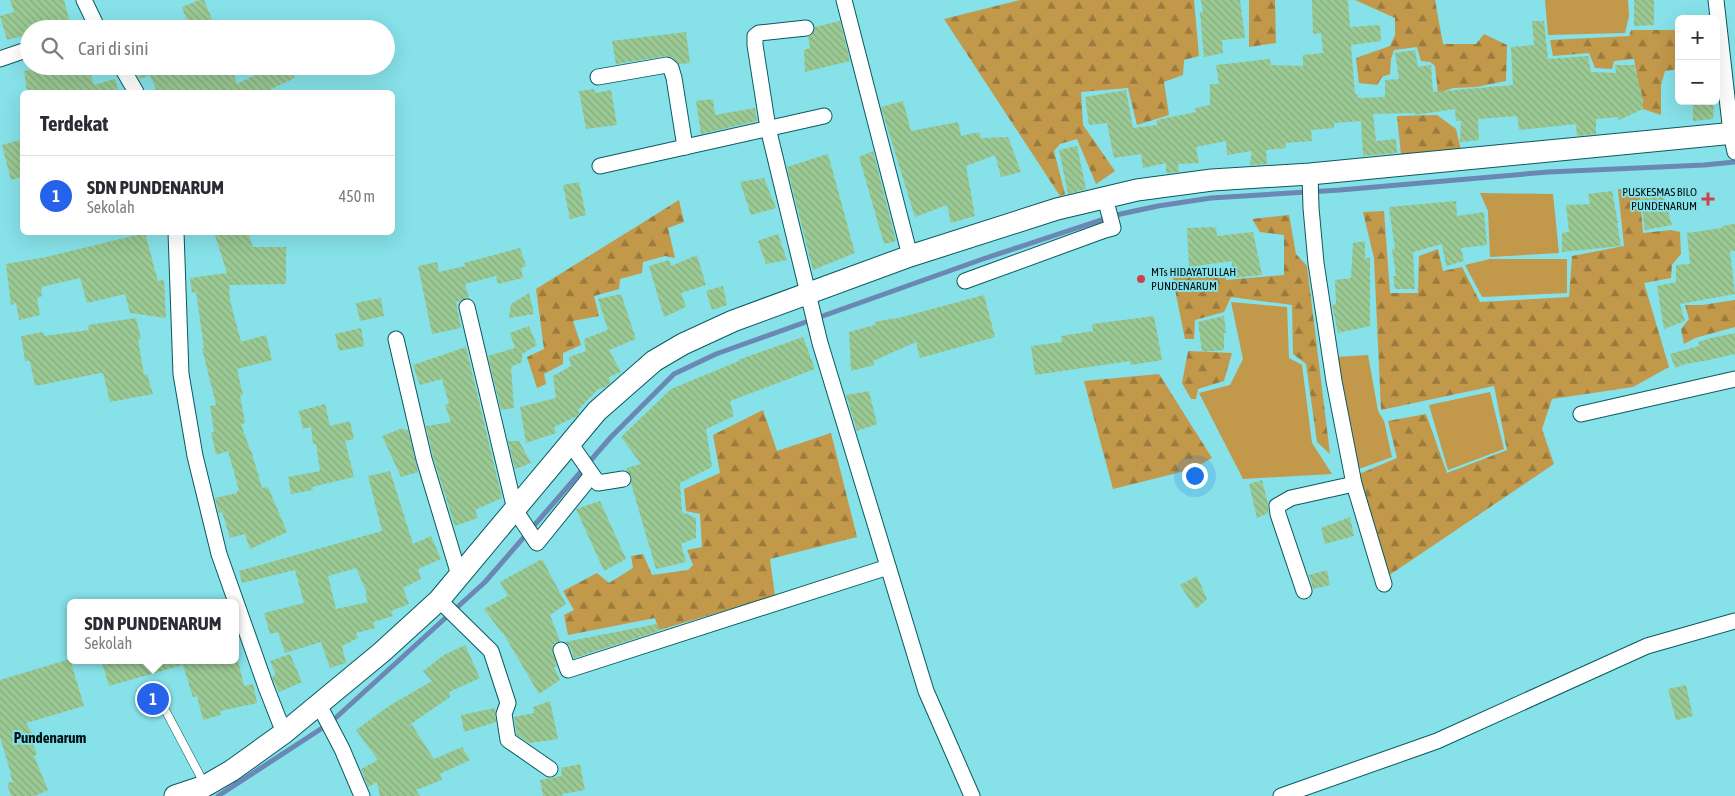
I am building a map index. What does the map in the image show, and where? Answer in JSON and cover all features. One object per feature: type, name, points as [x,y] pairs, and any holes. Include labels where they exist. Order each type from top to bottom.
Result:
[{"type":"main road","points":[[175,796],[205,786],[231,771],[284,733],[322,709],[382,652],[442,603],[460,575],[520,517],[576,451],[597,410],[654,362],[683,344],[733,322],[809,300],[910,256],[1057,209],[1106,202],[1137,190],[1212,180],[1310,179],[1734,142]]},
{"type":"street","points":[[84,0],[91,20]]},
{"type":"street","points":[[844,0],[910,256]]},
{"type":"street","points":[[1716,0],[1734,142]]},
{"type":"street","points":[[806,28],[760,33],[756,36],[755,45],[768,128],[820,344],[926,692],[972,796]]},
{"type":"street","points":[[0,59],[20,52]]},
{"type":"street","points":[[598,77],[667,65],[671,68],[685,147]]},
{"type":"street","points":[[126,75],[135,90]]},
{"type":"street","points":[[600,166],[824,116]]},
{"type":"street","points":[[1310,179],[1316,263],[1331,361],[1354,484],[1384,584]]},
{"type":"street","points":[[965,281],[1113,228],[1106,202]]},
{"type":"street","points":[[176,235],[181,374],[195,456],[218,554],[234,599]]},
{"type":"street","points":[[467,307],[520,517],[537,543],[591,474]]},
{"type":"street","points":[[396,339],[424,459],[460,575]]},
{"type":"street","points":[[1581,414],[1735,379]]},
{"type":"street","points":[[576,451],[598,483],[623,479]]},
{"type":"street","points":[[1304,591],[1277,506],[1291,498],[1354,484]]},
{"type":"street","points":[[561,650],[568,670],[888,567]]},
{"type":"street","points":[[442,603],[492,651],[508,703],[504,714],[508,740],[550,769]]},
{"type":"street","points":[[239,612],[284,733]]},
{"type":"street","points":[[1281,796],[1437,741],[1646,646],[1735,621]]},
{"type":"street","points":[[322,709],[362,796]]},
{"type":"lane","points":[[153,687],[205,786]]},
{"type":"green space","points":[[1020,0],[1194,0],[1199,56],[1184,60],[1183,75],[1164,82],[1169,115],[1137,125],[1128,88],[1081,92],[1083,125],[1115,171],[1096,184],[1077,139],[1060,144],[1054,151],[1065,194],[1060,196],[944,19]]},
{"type":"green space","points":[[1249,0],[1275,0],[1276,43],[1249,47]]},
{"type":"green space","points":[[1355,0],[1435,0],[1443,44],[1476,44],[1484,34],[1507,45],[1506,81],[1476,87],[1453,88],[1438,93],[1435,66],[1430,62],[1421,61],[1417,47],[1394,50],[1390,74],[1382,77],[1377,85],[1359,83],[1356,58],[1390,46],[1395,35],[1395,18]]},
{"type":"green space","points":[[1545,0],[1628,0],[1629,16],[1625,33],[1548,35]]},
{"type":"green space","points":[[1631,30],[1675,30],[1675,70],[1665,71],[1661,85],[1661,115],[1643,109],[1634,59],[1614,61],[1612,69],[1595,68],[1589,53],[1553,56],[1550,40],[1629,36]]},
{"type":"green space","points":[[1437,115],[1456,129],[1461,150],[1401,155],[1397,116]]},
{"type":"green space","points":[[1618,189],[1639,189],[1643,233],[1671,230],[1680,232],[1681,254],[1672,265],[1671,278],[1644,283],[1669,367],[1633,387],[1552,399],[1542,429],[1554,464],[1388,576],[1359,474],[1397,458],[1388,421],[1426,414],[1447,473],[1507,450],[1494,386],[1381,410],[1374,258],[1363,212],[1384,211],[1390,293],[1418,293],[1419,256],[1438,249],[1443,271],[1462,267],[1480,302],[1569,297],[1572,256],[1624,246]]},
{"type":"green space","points":[[1480,193],[1553,194],[1559,253],[1490,257],[1488,211]]},
{"type":"green space","points":[[679,200],[684,222],[668,228],[675,258],[665,256],[643,262],[642,273],[620,279],[619,289],[594,296],[599,316],[573,321],[581,345],[563,353],[563,364],[544,374],[546,384],[537,388],[527,357],[544,349],[536,289]]},
{"type":"green space","points":[[1289,215],[1296,254],[1307,266],[1330,454],[1317,442],[1306,364],[1293,354],[1292,305],[1231,297],[1224,312],[1195,320],[1194,339],[1185,339],[1171,270],[1223,267],[1226,280],[1284,275],[1284,235],[1260,232],[1252,219]]},
{"type":"green space","points":[[1490,259],[1567,259],[1567,293],[1482,297],[1465,265]]},
{"type":"green space","points":[[1735,300],[1735,327],[1695,338],[1684,344],[1681,329],[1689,319],[1685,305],[1702,305]]},
{"type":"green space","points":[[1231,302],[1287,307],[1289,358],[1302,365],[1312,443],[1332,474],[1243,479],[1199,393],[1230,385],[1243,359]]},
{"type":"green space","points":[[1188,351],[1232,353],[1224,381],[1198,389],[1196,399],[1191,399],[1182,383]]},
{"type":"green space","points":[[1368,355],[1378,411],[1384,421],[1392,457],[1356,470],[1336,357]]},
{"type":"green space","points":[[1159,374],[1212,458],[1193,469],[1113,489],[1084,381]]},
{"type":"green space","points":[[1490,392],[1504,449],[1448,470],[1429,405]]},
{"type":"green space","points":[[763,410],[777,451],[831,433],[857,537],[770,559],[775,596],[659,630],[655,618],[568,635],[564,615],[574,610],[563,591],[597,573],[609,583],[633,568],[631,556],[643,554],[652,575],[688,570],[693,565],[687,550],[702,547],[700,514],[686,511],[684,489],[720,473],[713,435]]},
{"type":"building","points":[[10,0],[64,0],[69,20],[20,20],[20,37],[7,40],[0,16],[14,12]]},
{"type":"building","points":[[199,0],[204,0],[212,20],[187,20],[182,7]]},
{"type":"building","points":[[1201,0],[1240,0],[1245,38],[1222,40],[1223,53],[1204,57],[1200,12],[1203,12]]},
{"type":"building","points":[[1312,0],[1348,0],[1350,27],[1380,25],[1381,41],[1351,45],[1355,94],[1357,94],[1358,98],[1385,97],[1385,80],[1399,79],[1395,53],[1415,50],[1418,67],[1431,65],[1433,92],[1513,85],[1511,47],[1534,45],[1532,21],[1544,21],[1548,59],[1588,56],[1591,72],[1616,73],[1615,65],[1634,65],[1643,99],[1643,109],[1619,120],[1618,117],[1596,119],[1596,134],[1577,136],[1576,124],[1519,130],[1517,116],[1478,119],[1479,140],[1460,142],[1461,121],[1456,121],[1455,109],[1415,115],[1415,113],[1373,114],[1376,141],[1396,139],[1397,153],[1363,156],[1361,121],[1334,123],[1334,128],[1311,130],[1312,141],[1285,143],[1286,148],[1266,150],[1267,164],[1250,165],[1252,151],[1227,155],[1226,141],[1196,147],[1199,163],[1178,164],[1179,172],[1166,173],[1166,163],[1143,168],[1141,154],[1114,158],[1107,123],[1089,125],[1085,97],[1126,90],[1133,128],[1157,125],[1157,120],[1196,112],[1195,108],[1210,105],[1210,84],[1219,84],[1216,65],[1270,59],[1271,65],[1303,66],[1303,55],[1323,53],[1321,33],[1313,34]]},
{"type":"building","points":[[1634,0],[1654,0],[1654,25],[1634,26]]},
{"type":"building","points":[[840,21],[850,61],[805,72],[804,50],[810,48],[808,37],[814,32],[815,27]]},
{"type":"building","points":[[686,32],[690,63],[679,64],[672,57],[666,56],[616,64],[612,41]]},
{"type":"building","points":[[25,75],[91,75],[94,85],[115,79],[118,90],[27,90]]},
{"type":"building","points":[[138,75],[150,75],[140,79]]},
{"type":"building","points":[[150,75],[234,75],[237,84],[255,75],[294,75],[295,78],[269,90],[156,90]]},
{"type":"building","points":[[594,89],[595,93],[611,90],[617,125],[586,129],[579,91]]},
{"type":"building","points":[[713,99],[715,115],[755,108],[757,121],[701,134],[696,101]]},
{"type":"building","points":[[903,101],[911,131],[958,122],[961,136],[979,132],[981,138],[1008,137],[1021,172],[1001,177],[995,155],[966,166],[975,216],[951,223],[947,205],[915,217],[881,107]]},
{"type":"building","points":[[1693,105],[1714,105],[1713,119],[1693,121]]},
{"type":"building","points":[[20,140],[20,178],[11,180],[2,145]]},
{"type":"building","points":[[1077,146],[1086,189],[1068,194],[1059,150]]},
{"type":"building","points":[[873,151],[896,241],[884,244],[859,157]]},
{"type":"building","points":[[828,154],[855,253],[813,270],[787,167]]},
{"type":"building","points":[[764,178],[776,208],[751,215],[740,182]]},
{"type":"building","points":[[579,182],[586,215],[570,219],[563,185]]},
{"type":"building","points":[[1661,187],[1672,225],[1645,230],[1639,189]]},
{"type":"building","points":[[1612,191],[1621,246],[1562,252],[1562,233],[1569,232],[1566,205],[1590,204],[1588,194]]},
{"type":"building","points":[[1456,201],[1457,216],[1484,212],[1487,245],[1461,248],[1464,261],[1446,266],[1442,244],[1413,252],[1415,289],[1395,289],[1393,276],[1396,276],[1392,249],[1395,249],[1389,207]]},
{"type":"building","points":[[1735,224],[1735,251],[1730,251],[1735,294],[1680,304],[1685,321],[1664,329],[1657,286],[1676,282],[1676,265],[1690,264],[1687,233],[1722,228],[1722,226]]},
{"type":"building","points":[[1216,227],[1217,236],[1253,232],[1262,275],[1233,278],[1232,261],[1189,267],[1187,228]]},
{"type":"building","points":[[778,234],[787,260],[766,264],[758,241]]},
{"type":"building","points":[[137,235],[146,235],[158,281],[164,280],[166,318],[130,313],[125,294],[87,303],[80,278],[41,287],[42,296],[37,298],[40,315],[19,320],[16,303],[11,305],[6,264],[46,257]]},
{"type":"building","points":[[215,235],[249,235],[253,247],[286,247],[286,284],[229,285],[230,300],[241,342],[266,335],[272,360],[237,369],[243,395],[240,396],[245,423],[241,424],[262,488],[268,487],[287,532],[250,549],[245,534],[230,538],[222,512],[219,513],[215,498],[237,493],[239,490],[228,451],[216,455],[211,432],[214,432],[210,406],[216,405],[202,348],[204,348],[196,292],[192,293],[190,278],[227,273]]},
{"type":"building","points":[[1365,241],[1365,258],[1370,258],[1370,326],[1338,333],[1332,305],[1336,304],[1335,280],[1351,278],[1353,243]]},
{"type":"building","points":[[520,248],[526,266],[521,268],[523,278],[498,284],[496,276],[465,284],[469,298],[456,302],[461,328],[432,334],[418,266],[437,262],[439,272],[465,266],[464,263]]},
{"type":"building","points":[[697,255],[706,285],[681,293],[686,307],[664,317],[649,266],[669,260],[671,266]]},
{"type":"building","points":[[723,286],[727,305],[712,310],[706,291]]},
{"type":"building","points":[[529,293],[534,314],[509,318],[511,304]]},
{"type":"building","points":[[621,294],[636,339],[609,350],[621,372],[609,377],[610,383],[598,389],[578,410],[577,416],[554,427],[556,433],[526,443],[520,407],[556,398],[553,376],[571,366],[569,357],[586,351],[584,339],[608,330],[598,299]]},
{"type":"building","points":[[984,295],[995,337],[920,358],[916,342],[873,361],[874,365],[851,371],[849,332],[875,325],[875,322],[895,319]]},
{"type":"building","points":[[381,298],[384,316],[360,321],[356,303]]},
{"type":"building","points":[[1154,316],[1162,360],[1131,365],[1130,361],[1035,375],[1031,346],[1062,342],[1061,336],[1093,331],[1092,324]]},
{"type":"building","points":[[1224,316],[1226,333],[1224,333],[1224,350],[1202,352],[1198,322]]},
{"type":"building","points":[[136,318],[141,339],[138,339],[144,375],[147,374],[153,394],[110,402],[103,373],[35,386],[30,361],[25,361],[21,336],[43,332],[44,336],[89,330],[88,325]]},
{"type":"building","points":[[529,326],[537,345],[522,354],[522,362],[511,367],[514,408],[501,410],[488,356],[515,348],[510,333]]},
{"type":"building","points":[[361,328],[364,346],[339,351],[335,334]]},
{"type":"building","points":[[1735,333],[1735,354],[1685,364],[1675,368],[1670,354],[1699,346],[1698,342]]},
{"type":"building","points":[[803,337],[815,369],[730,401],[734,416],[706,429],[712,467],[680,483],[682,512],[696,518],[696,538],[681,544],[686,562],[656,569],[631,483],[632,477],[626,468],[641,464],[621,437],[671,389],[738,360]]},
{"type":"building","points":[[466,347],[502,498],[475,510],[478,518],[455,526],[433,457],[426,426],[451,422],[445,405],[449,404],[442,379],[420,385],[413,365]]},
{"type":"building","points":[[869,391],[877,424],[857,431],[846,395]]},
{"type":"building","points":[[325,404],[330,426],[350,421],[354,439],[345,441],[354,477],[312,487],[313,490],[291,494],[288,477],[320,471],[311,427],[303,429],[299,411]]},
{"type":"building","points":[[403,428],[408,430],[418,472],[401,477],[382,436]]},
{"type":"building","points":[[508,441],[519,441],[531,463],[515,469]]},
{"type":"building","points":[[390,471],[413,544],[431,536],[441,559],[418,569],[421,579],[403,588],[409,604],[391,611],[393,616],[373,622],[375,628],[356,633],[358,638],[342,646],[346,663],[330,668],[321,642],[285,653],[278,632],[270,634],[264,613],[304,603],[295,570],[242,583],[239,571],[382,531],[368,476]],"holes":[[[356,568],[367,593],[365,594],[368,602],[336,609],[328,576]]]},
{"type":"building","points":[[1262,480],[1268,504],[1268,513],[1257,518],[1249,484]]},
{"type":"building","points":[[600,501],[626,559],[604,571],[576,509]]},
{"type":"building","points":[[1350,517],[1354,536],[1325,544],[1321,528]]},
{"type":"building","points":[[542,559],[566,604],[550,615],[560,641],[554,644],[552,649],[557,666],[554,667],[560,680],[539,694],[503,633],[484,609],[508,596],[500,582]]},
{"type":"building","points":[[1327,570],[1330,585],[1313,589],[1309,575]]},
{"type":"building","points":[[1197,576],[1207,599],[1196,609],[1180,585]]},
{"type":"building","points":[[657,624],[659,631],[574,658],[570,646],[565,642]]},
{"type":"building","points":[[465,645],[480,678],[449,692],[450,697],[408,726],[412,725],[434,759],[462,747],[470,760],[440,774],[442,780],[416,790],[420,796],[380,796],[377,782],[368,787],[361,769],[378,760],[356,730],[389,706],[432,681],[423,671],[444,655]]},
{"type":"building","points":[[290,654],[302,682],[279,692],[272,677],[276,675],[270,661]]},
{"type":"building","points":[[67,660],[67,664],[71,664],[84,706],[26,723],[38,742],[33,745],[37,754],[34,756],[48,790],[35,796],[11,796],[7,783],[13,782],[0,737],[0,680]]},
{"type":"building","points":[[102,664],[239,664],[244,686],[253,684],[257,703],[220,711],[221,715],[203,720],[197,696],[193,697],[183,665],[109,686]]},
{"type":"building","points":[[1686,685],[1693,716],[1676,720],[1668,689]]},
{"type":"building","points":[[550,701],[558,739],[529,743],[517,735],[514,717],[534,713],[533,707]]},
{"type":"building","points":[[495,708],[496,722],[464,732],[461,715]]},
{"type":"building","points":[[580,764],[585,790],[562,794],[563,796],[543,796],[540,780],[562,776],[561,768]]},
{"type":"waterway","points":[[218,796],[330,723],[485,582],[611,437],[674,374],[716,354],[980,260],[1116,215],[1158,206],[1211,198],[1340,190],[1548,172],[1735,162]]},
{"type":"place","name":"PUSKESMAS BILO PUNDENARUM","points":[[1708,199]]},
{"type":"place","name":"MTs HIDAYATULLAH PUNDENARUM","points":[[1141,279]]},
{"type":"place","name":"SDN PUNDENARUM","points":[[153,699]]},
{"type":"district","name":"Pundenarum","points":[[50,738]]}]
